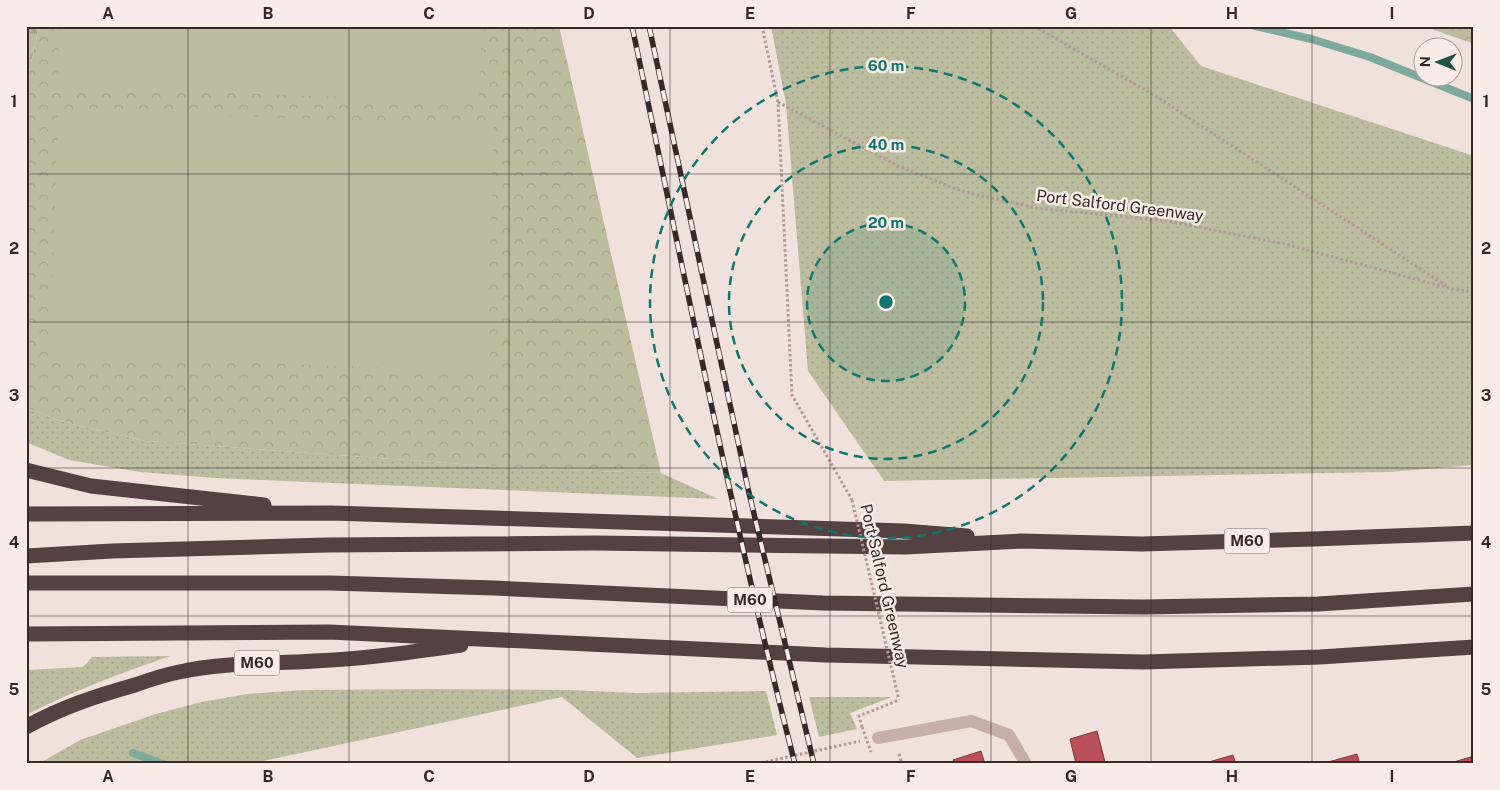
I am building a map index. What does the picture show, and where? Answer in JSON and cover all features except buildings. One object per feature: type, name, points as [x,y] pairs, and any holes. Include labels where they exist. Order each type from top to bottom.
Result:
[{"type":"highway","name":"M60","points":[[26,470],[91,486],[331,513]]},
{"type":"highway","name":"M60","points":[[26,514],[331,513],[904,530],[1021,541],[1142,544],[1313,540],[1474,533]]},
{"type":"highway","name":"M60","points":[[26,556],[112,551],[327,545],[594,542],[905,547],[1021,541]]},
{"type":"highway","name":"M60","points":[[26,583],[330,582],[823,603],[1143,607],[1318,604],[1474,594]]},
{"type":"highway","name":"M60","points":[[26,634],[329,632],[826,655],[1143,662],[1320,657],[1474,647]]},
{"type":"highway","name":"M60","points":[[26,727],[53,712],[97,696],[178,672],[257,663],[387,656],[497,640]]},
{"type":"street","points":[[878,738],[894,737],[971,721],[1009,735],[1026,764]]},
{"type":"path","name":"Port Salford Greenway","points":[[762,26],[778,102],[792,395],[852,500],[899,700],[859,716],[871,752]]},
{"type":"path","points":[[1034,26],[1154,95],[1452,289]]},
{"type":"path","name":"Port Salford Greenway","points":[[778,102],[898,166],[961,191],[1036,208],[1167,221],[1285,244],[1452,289],[1474,292]]},
{"type":"path","points":[[756,764],[878,738]]},
{"type":"green space","points":[[26,26],[39,26],[26,87]]},
{"type":"green space","points":[[39,26],[559,26],[661,473],[530,469],[145,441],[60,421],[26,407],[26,87]]},
{"type":"green space","points":[[60,26],[482,26],[479,102],[58,87]]},
{"type":"green space","points":[[771,26],[1169,26],[1201,66],[1474,156],[1474,465],[1389,472],[884,481],[808,371],[786,104]]},
{"type":"green space","points":[[1423,26],[1474,26],[1474,44],[1462,40],[1462,38]]},
{"type":"green space","points":[[58,110],[494,125],[486,371],[50,356]]},
{"type":"green space","points":[[26,407],[60,421],[145,441],[530,469],[661,473],[718,499],[215,478],[140,472],[69,460],[26,442]]},
{"type":"green space","points":[[170,656],[97,683],[26,715],[26,670],[83,667],[92,657]]},
{"type":"green space","points":[[303,690],[571,690],[635,693],[766,691],[777,735],[637,758],[562,697],[249,764],[38,764],[80,740],[156,714],[201,702],[247,694]]},
{"type":"green space","points":[[809,697],[892,697],[850,713],[857,729],[819,737]]},
{"type":"waterway","points":[[1255,26],[1311,39],[1370,57],[1474,99]]},
{"type":"waterway","points":[[133,753],[163,764]]},
{"type":"railway","points":[[632,26],[729,488],[795,764]]},
{"type":"railway","points":[[649,26],[749,493],[814,764]]}]
